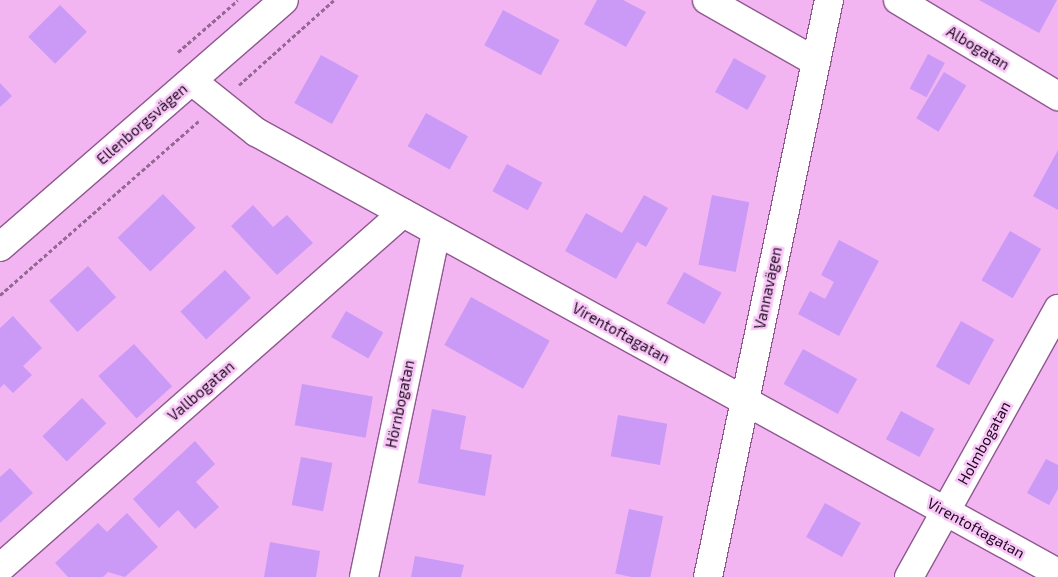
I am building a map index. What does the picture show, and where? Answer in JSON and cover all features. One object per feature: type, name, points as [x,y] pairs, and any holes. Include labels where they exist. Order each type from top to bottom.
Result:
[{"type":"street","name":"Ellenborgsvägen","points":[[0,246],[284,0]]},
{"type":"street","points":[[707,0],[816,62]]},
{"type":"street","name":"Vannavägen","points":[[708,577],[829,0]]},
{"type":"street","name":"Albogatan","points":[[898,0],[1058,96]]},
{"type":"street","name":"Virentoftagatan","points":[[192,80],[218,104],[256,132],[1058,573]]},
{"type":"street","name":"Vallbogatan","points":[[0,568],[403,213]]},
{"type":"street","name":"Hörnbogatan","points":[[364,577],[436,231]]},
{"type":"street","name":"Holmbogatan","points":[[909,577],[1058,309]]},
{"type":"path","points":[[0,295],[334,0]]},
{"type":"building","points":[[597,0],[623,0],[646,12],[626,47],[584,24]]},
{"type":"building","points":[[979,0],[1057,0],[1039,33]]},
{"type":"building","points":[[60,5],[87,32],[55,64],[28,37]]},
{"type":"building","points":[[503,10],[560,40],[541,75],[484,45]]},
{"type":"building","points":[[928,54],[945,63],[926,97],[910,88]]},
{"type":"building","points":[[321,55],[359,76],[332,124],[294,103]]},
{"type":"building","points":[[734,58],[766,76],[747,110],[715,92]]},
{"type":"building","points":[[944,72],[966,85],[938,132],[916,118]]},
{"type":"building","points":[[0,83],[12,96],[0,107]]},
{"type":"building","points":[[426,113],[468,136],[450,170],[408,146]]},
{"type":"building","points":[[1058,150],[1058,210],[1033,196]]},
{"type":"building","points":[[507,164],[542,183],[528,210],[492,191]]},
{"type":"building","points":[[163,194],[196,228],[150,272],[118,238]]},
{"type":"building","points":[[644,195],[668,208],[646,247],[637,242],[616,279],[565,251],[586,213],[622,233]]},
{"type":"building","points":[[712,195],[749,202],[736,272],[698,265]]},
{"type":"building","points":[[253,205],[273,227],[287,215],[313,243],[277,275],[231,226]]},
{"type":"building","points":[[1010,231],[1041,249],[1013,298],[982,280]]},
{"type":"building","points":[[839,240],[879,261],[839,336],[798,314],[810,291],[825,299],[834,282],[821,275]]},
{"type":"building","points":[[88,266],[116,297],[77,332],[49,301]]},
{"type":"building","points":[[225,270],[251,298],[206,339],[180,312]]},
{"type":"building","points":[[684,272],[722,293],[704,324],[667,303]]},
{"type":"building","points":[[471,297],[550,341],[523,389],[444,345]]},
{"type":"building","points":[[346,311],[383,332],[368,358],[331,337]]},
{"type":"building","points":[[13,316],[42,348],[23,366],[32,375],[13,393],[4,384],[0,388],[0,328]]},
{"type":"building","points":[[961,321],[994,339],[969,385],[936,366]]},
{"type":"building","points":[[134,344],[172,386],[136,418],[98,376]]},
{"type":"building","points":[[803,349],[857,379],[838,414],[784,384]]},
{"type":"building","points":[[302,384],[373,397],[366,438],[295,425]]},
{"type":"building","points":[[82,398],[106,423],[67,461],[42,436]]},
{"type":"building","points":[[432,409],[466,416],[460,449],[492,455],[485,496],[418,483]]},
{"type":"building","points":[[901,411],[935,429],[920,457],[886,439]]},
{"type":"building","points":[[618,415],[667,424],[660,465],[611,456]]},
{"type":"building","points":[[195,441],[215,464],[196,482],[219,507],[195,529],[178,510],[159,528],[133,499]]},
{"type":"building","points":[[301,457],[332,463],[323,511],[292,505]]},
{"type":"building","points":[[1046,459],[1058,465],[1058,489],[1049,505],[1027,493]]},
{"type":"building","points":[[10,468],[33,493],[0,523],[0,477]]},
{"type":"building","points":[[825,503],[861,523],[842,557],[806,537]]},
{"type":"building","points":[[629,509],[663,516],[650,577],[631,577],[615,574]]},
{"type":"building","points":[[127,513],[158,547],[125,577],[108,572],[103,577],[68,577],[55,563],[98,523],[107,532]]},
{"type":"building","points":[[270,542],[320,551],[316,577],[264,577]]},
{"type":"building","points":[[415,556],[464,565],[461,577],[411,577]]}]
